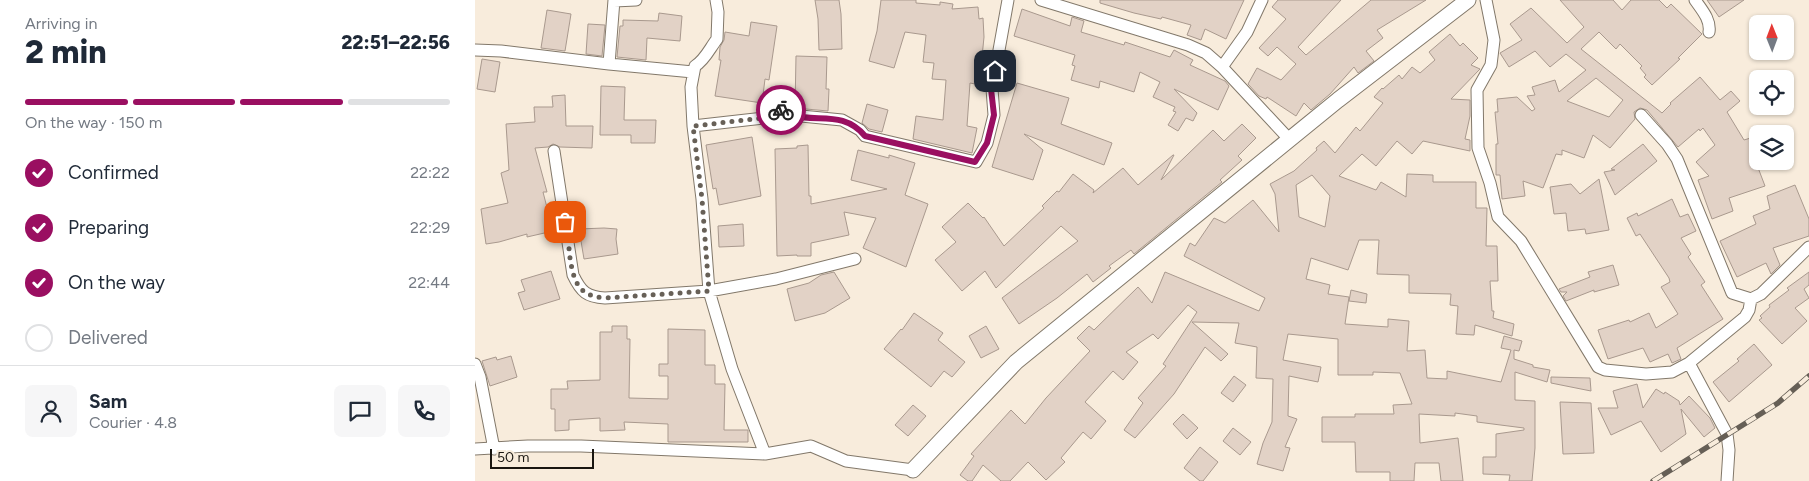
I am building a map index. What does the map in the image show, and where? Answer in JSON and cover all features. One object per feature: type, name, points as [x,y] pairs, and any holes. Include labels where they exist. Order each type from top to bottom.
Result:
[{"type":"street","points":[[609,64],[614,1],[636,0]]},
{"type":"street","points":[[716,0],[718,12],[717,39],[709,48],[702,62],[695,66],[691,87],[709,291],[732,369],[765,454]]},
{"type":"street","points":[[693,126],[764,118],[767,109],[776,107],[791,115],[842,120],[860,130],[865,136],[975,162],[987,143],[994,115],[991,89],[1008,0]]},
{"type":"street","points":[[1041,0],[1188,45],[1206,53],[1222,67],[1289,139]]},
{"type":"street","points":[[1222,67],[1247,32],[1262,0]]},
{"type":"street","points":[[475,450],[528,446],[581,446],[765,454],[811,446],[846,461],[913,470],[1016,362],[1289,139],[1468,0]]},
{"type":"street","points":[[1486,0],[1494,40],[1491,65],[1477,90],[1478,148],[1490,183],[1498,217],[1521,241],[1598,367],[1605,370],[1672,372],[1689,362],[1745,317],[1749,310],[1751,299]]},
{"type":"street","points":[[1695,0],[1705,14],[1710,28],[1709,32]]},
{"type":"street","points":[[475,50],[501,51],[693,72]]},
{"type":"street","points":[[1641,115],[1667,144],[1677,159],[1732,293],[1751,299],[1761,294],[1809,247]]},
{"type":"street","points":[[555,151],[573,275],[579,287],[594,297],[605,298],[709,291],[776,279],[855,259]]},
{"type":"street","points":[[1689,362],[1727,434],[1729,450],[1727,481]]},
{"type":"street","points":[[475,364],[480,377],[494,449]]},
{"type":"building","points":[[815,0],[839,0],[842,49],[819,50]]},
{"type":"building","points":[[881,0],[916,0],[916,3],[940,5],[940,2],[953,4],[952,9],[978,7],[979,19],[983,18],[984,37],[982,57],[981,61],[979,61],[975,84],[970,83],[967,126],[977,128],[972,153],[913,139],[916,116],[943,120],[946,80],[932,79],[934,63],[923,62],[926,35],[905,32],[894,68],[869,61],[877,31]]},
{"type":"building","points":[[1100,0],[1244,0],[1226,39],[1205,29],[1201,40],[1187,35],[1191,25],[1162,17],[1161,19],[1134,13],[1100,3]]},
{"type":"building","points":[[1278,0],[1341,0],[1298,47],[1306,55],[1371,0],[1426,0],[1377,30],[1383,38],[1366,51],[1374,61],[1358,73],[1354,67],[1330,94],[1311,110],[1304,103],[1296,116],[1267,97],[1266,99],[1259,96],[1248,84],[1257,68],[1281,80],[1296,64],[1277,47],[1268,56],[1259,48],[1286,19],[1272,7]]},
{"type":"building","points":[[1560,0],[1613,0],[1622,10],[1631,0],[1659,0],[1667,8],[1671,4],[1702,34],[1678,58],[1680,59],[1652,85],[1644,77],[1646,75],[1640,68],[1642,66],[1620,44],[1616,49],[1599,32],[1581,49],[1662,113],[1670,103],[1700,77],[1720,100],[1731,91],[1740,101],[1727,112],[1744,140],[1749,138],[1749,170],[1759,170],[1765,186],[1729,198],[1733,211],[1712,219],[1698,180],[1709,176],[1696,162],[1715,145],[1703,128],[1700,131],[1699,129],[1678,147],[1647,110],[1640,108],[1634,112],[1635,119],[1610,148],[1593,135],[1584,158],[1562,150],[1562,155],[1556,154],[1543,188],[1523,181],[1525,196],[1502,199],[1500,175],[1496,175],[1496,144],[1498,144],[1495,112],[1498,112],[1497,99],[1517,97],[1532,111],[1535,109],[1527,96],[1535,95],[1532,87],[1555,80],[1559,92],[1586,70],[1566,54],[1550,67],[1535,51],[1509,67],[1500,53],[1522,40],[1510,24],[1531,8],[1567,43],[1584,27]],"holes":[[[1596,78],[1623,100],[1609,117],[1567,101]]]},
{"type":"building","points":[[1707,0],[1744,0],[1719,17]]},
{"type":"building","points":[[1022,9],[1070,26],[1072,17],[1084,21],[1081,32],[1124,45],[1125,42],[1170,57],[1174,50],[1193,60],[1190,65],[1225,81],[1229,86],[1218,110],[1174,89],[1197,113],[1193,121],[1186,118],[1178,131],[1168,125],[1176,112],[1173,111],[1175,107],[1153,97],[1160,82],[1140,72],[1134,92],[1100,81],[1099,88],[1071,80],[1075,66],[1072,65],[1075,55],[1014,36]]},
{"type":"building","points":[[547,10],[571,14],[565,51],[541,48]]},
{"type":"building","points":[[659,13],[682,16],[680,41],[647,38],[646,60],[617,57],[620,26],[623,26],[623,20],[658,21]]},
{"type":"building","points":[[751,22],[777,26],[769,80],[765,79],[762,103],[715,96],[721,60],[719,60],[720,47],[724,40],[725,32],[749,36]]},
{"type":"building","points":[[588,24],[605,25],[602,56],[586,54]]},
{"type":"building","points":[[1450,34],[1460,46],[1463,43],[1478,58],[1471,65],[1480,69],[1451,99],[1470,100],[1470,116],[1465,139],[1470,140],[1470,151],[1423,141],[1412,154],[1397,141],[1376,166],[1362,154],[1339,176],[1376,190],[1381,182],[1406,197],[1407,174],[1433,175],[1433,182],[1476,182],[1476,208],[1487,208],[1486,246],[1497,246],[1498,281],[1490,281],[1492,311],[1494,311],[1493,318],[1514,324],[1512,336],[1475,325],[1474,335],[1456,334],[1458,306],[1450,305],[1451,294],[1409,293],[1409,275],[1377,274],[1379,240],[1359,240],[1348,270],[1311,258],[1306,279],[1330,285],[1328,294],[1349,297],[1345,324],[1388,327],[1388,319],[1409,321],[1407,351],[1425,350],[1427,378],[1447,379],[1447,371],[1501,382],[1511,350],[1501,348],[1504,336],[1522,341],[1519,351],[1514,350],[1514,359],[1533,365],[1533,367],[1550,370],[1547,382],[1515,372],[1515,400],[1535,401],[1535,448],[1532,481],[1509,481],[1510,475],[1483,474],[1483,457],[1496,457],[1496,434],[1524,430],[1524,428],[1477,422],[1477,416],[1455,413],[1455,416],[1419,414],[1420,443],[1458,438],[1463,481],[1441,481],[1439,463],[1415,463],[1414,481],[1390,481],[1390,472],[1356,472],[1355,442],[1322,442],[1322,417],[1355,417],[1355,414],[1394,414],[1393,405],[1412,404],[1400,373],[1373,372],[1373,375],[1338,375],[1338,339],[1288,334],[1283,360],[1321,367],[1318,382],[1289,376],[1288,416],[1297,419],[1285,447],[1290,448],[1283,471],[1257,464],[1272,422],[1273,379],[1256,378],[1257,347],[1235,343],[1239,323],[1192,322],[1228,354],[1221,361],[1205,347],[1174,394],[1135,438],[1124,430],[1143,403],[1138,398],[1166,366],[1163,364],[1197,312],[1188,305],[1158,339],[1153,334],[1126,352],[1138,362],[1123,380],[1113,371],[1085,402],[1106,421],[1091,439],[1083,432],[1061,458],[1065,462],[1046,480],[1028,462],[1010,481],[1001,481],[983,465],[972,481],[968,481],[960,475],[974,456],[971,454],[1011,410],[1025,424],[1046,398],[1090,351],[1077,338],[1089,326],[1094,330],[1138,287],[1152,303],[1165,272],[1259,311],[1265,298],[1184,256],[1190,243],[1195,246],[1214,218],[1225,223],[1253,200],[1279,232],[1275,194],[1270,184],[1294,171],[1324,141],[1335,153],[1356,127],[1360,131],[1383,103],[1374,97],[1382,88],[1399,75],[1402,79],[1412,67],[1420,73],[1435,60],[1429,52]],"holes":[[[1312,175],[1330,196],[1325,227],[1299,217],[1296,185]]]},
{"type":"building","points":[[796,56],[827,57],[826,89],[829,89],[828,111],[795,108]]},
{"type":"building","points":[[482,59],[500,62],[495,92],[477,89]]},
{"type":"building","points":[[1017,83],[1069,98],[1061,124],[1112,143],[1104,165],[1024,134],[1043,150],[1033,180],[992,167]]},
{"type":"building","points":[[601,86],[625,87],[624,120],[656,120],[655,143],[631,143],[631,135],[600,135]]},
{"type":"building","points":[[565,95],[566,126],[593,126],[592,148],[560,147],[553,144],[548,147],[535,148],[547,192],[543,192],[553,231],[527,237],[527,234],[486,244],[481,209],[508,203],[501,173],[509,170],[506,124],[535,122],[534,107],[553,107],[552,96]]},
{"type":"building","points":[[867,104],[888,110],[882,132],[869,129],[862,123]]},
{"type":"building","points":[[1242,124],[1256,138],[1238,156],[1242,160],[1220,180],[1222,182],[1134,254],[1131,250],[1109,266],[1111,268],[1093,282],[1087,274],[1057,298],[1019,324],[1002,298],[1078,241],[1061,226],[996,288],[985,271],[962,291],[935,260],[956,242],[942,227],[968,203],[984,217],[1004,246],[1044,208],[1042,206],[1057,191],[1059,192],[1073,174],[1094,190],[1093,193],[1123,168],[1138,185],[1174,155],[1161,180],[1213,130],[1224,141]]},
{"type":"building","points":[[752,137],[761,196],[719,205],[716,188],[713,189],[706,145]]},
{"type":"building","points":[[1643,144],[1657,161],[1615,195],[1604,172],[1615,170],[1611,169]]},
{"type":"building","points":[[808,145],[809,196],[811,196],[811,204],[887,189],[851,180],[858,150],[889,158],[889,155],[915,163],[905,195],[928,204],[906,267],[863,248],[876,218],[844,212],[849,235],[811,243],[811,256],[777,256],[775,149],[797,148],[797,146]]},
{"type":"building","points":[[1599,179],[1609,230],[1586,234],[1585,229],[1568,231],[1566,213],[1554,214],[1550,187],[1571,184],[1580,194]]},
{"type":"building","points":[[1795,185],[1809,219],[1809,236],[1773,248],[1780,265],[1771,274],[1766,263],[1737,277],[1720,241],[1756,224],[1753,216],[1770,209],[1767,196]]},
{"type":"building","points":[[1672,199],[1680,217],[1688,214],[1696,231],[1681,238],[1691,254],[1688,257],[1705,282],[1701,285],[1723,319],[1677,348],[1681,359],[1672,363],[1668,354],[1650,362],[1643,348],[1608,359],[1598,330],[1629,320],[1630,322],[1649,313],[1656,328],[1678,314],[1661,287],[1670,282],[1669,278],[1640,234],[1636,236],[1627,218],[1637,213],[1638,216]]},
{"type":"building","points":[[743,224],[744,246],[719,247],[718,226]]},
{"type":"building","points":[[579,229],[617,229],[618,254],[584,259]]},
{"type":"building","points":[[1613,265],[1619,285],[1594,292],[1594,290],[1566,301],[1563,296],[1567,292],[1561,292],[1559,289],[1590,277],[1588,272]]},
{"type":"building","points":[[551,271],[560,299],[524,310],[518,293],[525,291],[521,280]]},
{"type":"building","points":[[834,272],[850,298],[825,313],[795,321],[787,289],[809,283],[821,275]]},
{"type":"building","points":[[1809,272],[1809,285],[1804,289],[1809,298],[1795,308],[1807,321],[1782,344],[1759,320],[1762,318],[1760,316],[1770,307],[1769,305],[1789,290],[1787,288]]},
{"type":"building","points":[[1351,290],[1367,294],[1366,303],[1349,301]]},
{"type":"building","points":[[914,313],[943,333],[938,340],[965,362],[952,377],[944,371],[931,387],[884,349],[902,330]]},
{"type":"building","points":[[612,326],[627,326],[627,339],[630,339],[629,398],[668,399],[668,376],[659,376],[659,364],[668,364],[668,329],[705,330],[705,365],[715,365],[715,384],[725,384],[724,430],[748,430],[748,442],[668,442],[668,424],[624,422],[625,430],[600,431],[600,418],[569,420],[569,430],[555,431],[555,409],[551,409],[551,389],[568,389],[567,381],[600,380],[600,332],[612,332]]},
{"type":"building","points":[[986,326],[999,349],[981,358],[969,336]]},
{"type":"building","points":[[1754,344],[1772,365],[1729,402],[1713,382],[1739,361],[1737,359]]},
{"type":"building","points":[[511,356],[517,377],[490,386],[482,361],[496,357],[497,360]]},
{"type":"building","points":[[1234,376],[1246,385],[1233,402],[1221,393]]},
{"type":"building","points":[[1551,377],[1590,378],[1591,391],[1551,383]]},
{"type":"building","points":[[1637,384],[1643,408],[1656,389],[1664,394],[1665,392],[1679,401],[1680,405],[1689,396],[1710,418],[1715,428],[1704,437],[1681,409],[1686,434],[1661,452],[1641,421],[1611,435],[1598,408],[1618,408],[1613,391]]},
{"type":"building","points":[[1560,402],[1591,403],[1594,453],[1563,454]]},
{"type":"building","points":[[913,405],[926,416],[908,436],[895,425]]},
{"type":"building","points":[[1183,414],[1198,428],[1187,439],[1173,424]]},
{"type":"building","points":[[1233,428],[1251,442],[1240,455],[1223,441]]},
{"type":"building","points":[[1200,447],[1218,462],[1203,481],[1200,481],[1184,468]]},
{"type":"railway","points":[[1653,481],[1778,403],[1809,376]]},
{"type":"way so far","points":[[565,222],[573,275],[579,287],[585,293],[594,297],[605,298],[709,291],[702,199],[693,126],[764,118],[767,109],[776,107],[781,110]]},
{"type":"route","points":[[781,110],[791,115],[842,120],[860,130],[865,136],[975,162],[987,143],[994,115],[991,89],[995,71]]}]
